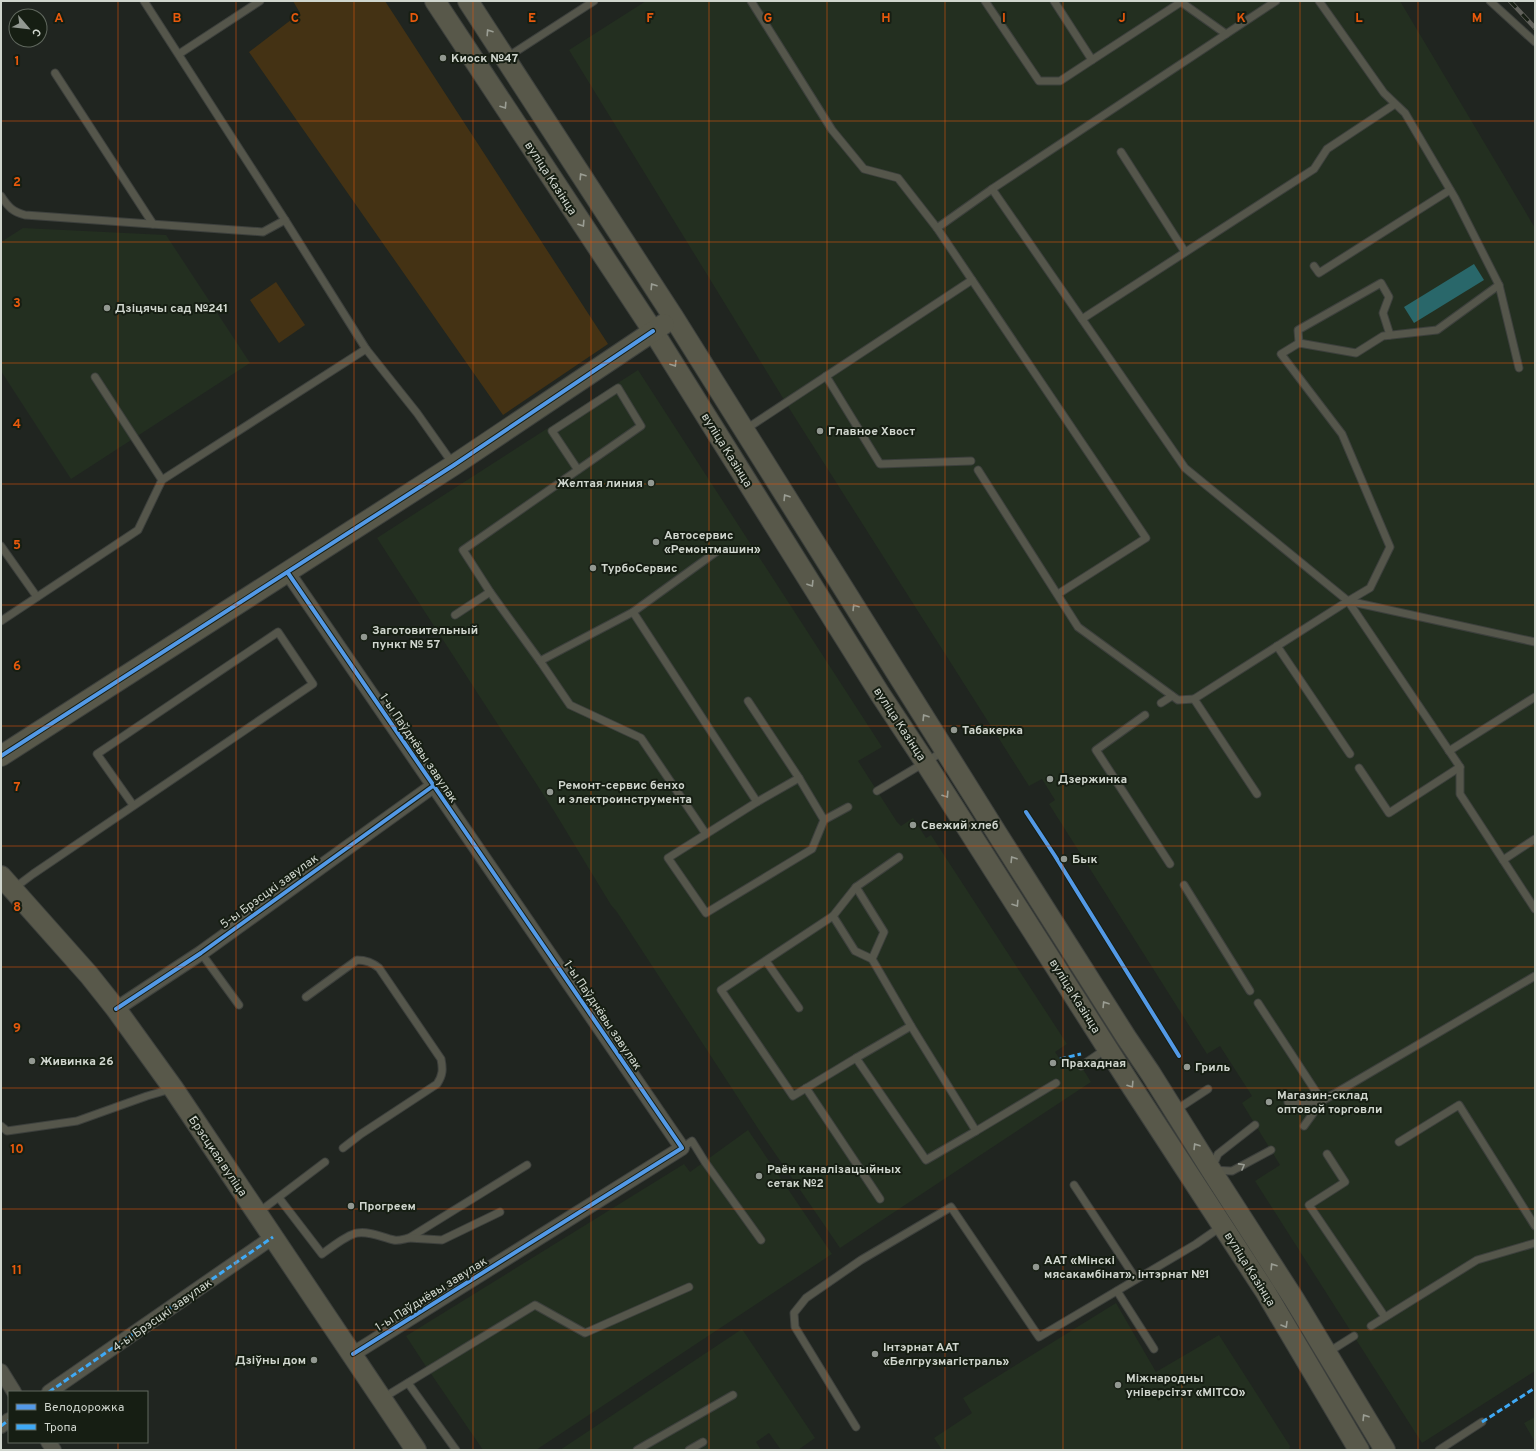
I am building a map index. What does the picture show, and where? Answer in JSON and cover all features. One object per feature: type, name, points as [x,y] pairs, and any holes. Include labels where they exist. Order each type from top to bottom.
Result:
[{"type":"main road","name":"вуліца Казінца","points":[[435,1],[653,331],[880,694],[1222,1226],[1265,1291],[1385,1450]]},
{"type":"main road","name":"вуліца Казінца","points":[[468,1],[674,318],[1126,1037],[1294,1299],[1317,1359],[1359,1450]]},
{"type":"main road","points":[[482,73],[505,58]]},
{"type":"main road","points":[[1,756],[454,465],[674,318]]},
{"type":"main road","points":[[790,551],[795,554],[800,554],[807,551],[810,547],[812,539]]},
{"type":"main road","name":"Брэсцкая вуліца","points":[[7,882],[89,975],[116,1009],[173,1088],[383,1398],[416,1450]]},
{"type":"street","name":"1-ы Паўднёвы завулак","points":[[288,573],[682,1148],[353,1354]]},
{"type":"street","name":"5-ы Брэсцкі завулак","points":[[116,1009],[201,953],[433,786]]},
{"type":"street","points":[[1107,1048],[1126,1037]]},
{"type":"street","points":[[1194,1182],[1211,1170]]},
{"type":"street","points":[[1222,1226],[1239,1214]]},
{"type":"street","name":"4-ы Брэсцкі завулак","points":[[50,1391],[273,1237]]},
{"type":"street","points":[[1,1371],[13,1391]]},
{"type":"lane","points":[[144,1],[366,349],[417,413],[454,465]]},
{"type":"lane","points":[[178,54],[260,1]]},
{"type":"lane","points":[[505,58],[594,1]]},
{"type":"lane","points":[[751,1],[832,130],[864,169],[898,178],[937,228],[1146,538],[1058,594]]},
{"type":"lane","points":[[985,1],[1039,81],[1060,81],[1181,2],[1226,34]]},
{"type":"lane","points":[[1054,1],[1092,60]]},
{"type":"lane","points":[[937,228],[992,189],[1276,1]]},
{"type":"lane","points":[[1319,1],[1384,93],[1405,113],[1450,190],[1498,285],[1519,368]]},
{"type":"lane","points":[[1490,1],[1535,42]]},
{"type":"lane","points":[[55,74],[153,224]]},
{"type":"lane","points":[[1082,319],[1314,169],[1326,149],[1395,104]]},
{"type":"lane","points":[[1121,152],[1185,252]]},
{"type":"lane","points":[[992,189],[1185,468],[1348,601],[1460,767],[1460,794],[1535,909]]},
{"type":"lane","points":[[1314,266],[1319,273],[1450,190]]},
{"type":"lane","points":[[1,196],[16,212],[26,215],[263,232],[285,220]]},
{"type":"lane","points":[[744,430],[972,280]]},
{"type":"lane","points":[[1299,343],[1298,330],[1381,283],[1390,297],[1383,313],[1390,335]]},
{"type":"lane","points":[[978,470],[1078,627],[1178,700],[1194,699],[1370,588],[1390,547],[1342,434],[1280,354],[1299,343],[1356,353],[1383,336],[1437,330],[1498,285]]},
{"type":"lane","points":[[1,620],[138,530],[162,480],[366,349]]},
{"type":"lane","points":[[826,376],[880,464],[971,461]]},
{"type":"lane","points":[[95,377],[162,480]]},
{"type":"lane","points":[[578,470],[552,431],[618,388],[642,426],[463,550],[490,592],[570,705],[641,738],[706,834]]},
{"type":"lane","points":[[1,546],[37,597]]},
{"type":"lane","points":[[540,661],[633,612],[716,552]]},
{"type":"lane","points":[[455,615],[490,592]]},
{"type":"lane","points":[[1348,601],[1535,642]]},
{"type":"lane","points":[[633,612],[757,802]]},
{"type":"lane","points":[[7,882],[133,805],[313,684],[278,632],[97,754],[133,805]]},
{"type":"lane","points":[[1277,646],[1350,754]]},
{"type":"lane","points":[[1161,703],[1172,696]]},
{"type":"lane","points":[[1449,751],[1535,697]]},
{"type":"lane","points":[[1194,699],[1257,794]]},
{"type":"lane","points":[[748,702],[824,820]]},
{"type":"lane","points":[[1145,715],[1096,750],[1170,864]]},
{"type":"lane","points":[[877,791],[945,750]]},
{"type":"lane","points":[[1359,768],[1389,813],[1460,767]]},
{"type":"lane","points":[[798,778],[668,858],[706,913],[812,849],[824,820],[848,807]]},
{"type":"lane","points":[[1503,860],[1535,839]]},
{"type":"lane","points":[[899,857],[856,887],[833,916],[721,990],[793,1096],[911,1026]]},
{"type":"lane","points":[[1184,885],[1250,991]]},
{"type":"lane","points":[[856,887],[884,932],[872,959]]},
{"type":"lane","points":[[833,916],[855,951],[872,959],[911,1026],[976,1131]]},
{"type":"lane","points":[[201,953],[239,1005]]},
{"type":"lane","points":[[306,997],[357,960],[372,962],[379,968],[441,1059],[443,1068],[442,1076],[437,1084],[361,1134],[343,1148]]},
{"type":"lane","points":[[766,961],[799,1008]]},
{"type":"lane","points":[[1304,1126],[1322,1101],[1535,976]]},
{"type":"lane","points":[[1258,1003],[1322,1101]]},
{"type":"lane","points":[[1081,1066],[1107,1048]]},
{"type":"lane","points":[[856,1058],[926,1160],[1056,1083]]},
{"type":"lane","points":[[1,1126],[7,1131],[77,1121],[173,1088]]},
{"type":"lane","points":[[806,1088],[880,1199]]},
{"type":"lane","points":[[1174,1111],[1208,1089]]},
{"type":"lane","points":[[1288,1102],[1322,1101]]},
{"type":"lane","points":[[1399,1142],[1459,1105],[1535,1226]]},
{"type":"lane","points":[[1255,1126],[1218,1154],[1211,1170],[1232,1172],[1271,1150]]},
{"type":"lane","points":[[682,1148],[692,1141],[705,1162],[761,1240]]},
{"type":"lane","points":[[1327,1154],[1345,1182],[1310,1205],[1385,1317]]},
{"type":"lane","points":[[257,1213],[325,1162]]},
{"type":"lane","points":[[409,1238],[527,1165]]},
{"type":"lane","points":[[1074,1185],[1136,1279]]},
{"type":"lane","points":[[279,1198],[322,1254],[341,1240],[355,1233],[367,1233],[382,1236],[395,1241],[409,1238],[442,1240],[500,1212]]},
{"type":"lane","points":[[856,1427],[795,1326],[794,1313],[806,1298],[861,1260],[951,1207],[1039,1337],[1196,1244],[1222,1226]]},
{"type":"lane","points":[[1371,1326],[1477,1260],[1535,1243]]},
{"type":"lane","points":[[383,1398],[535,1305],[585,1333],[688,1287]]},
{"type":"lane","points":[[1117,1291],[1154,1349]]},
{"type":"lane","points":[[1317,1359],[1354,1336]]},
{"type":"lane","points":[[408,1383],[456,1450]]},
{"type":"lane","points":[[637,1450],[732,1395]]},
{"type":"lane","points":[[1438,1450],[1482,1422]]},
{"type":"lane","points":[[689,1450],[703,1442]]},
{"type":"shaded area","points":[[293,1],[385,1],[608,344],[503,415],[249,52],[300,13]]},
{"type":"shaded area","points":[[646,1],[1400,1],[1535,228],[1535,1371],[1422,1443],[1255,1181],[1280,1165],[1242,1103],[1252,1096],[1220,1046],[1207,1054],[1049,804],[1055,800],[1042,779],[1029,786],[794,416],[569,50]]},
{"type":"shaded area","name":"Дзіцячы сад №241","points":[[23,228],[166,235],[250,363],[71,479],[1,371],[1,242]]},
{"type":"shaded area","points":[[276,282],[305,325],[279,343],[250,300]]},
{"type":"shaded area","points":[[638,370],[882,747],[858,761],[897,822],[901,826],[913,818],[926,838],[931,835],[1067,1044],[1055,1052],[1064,1065],[1076,1058],[1091,1082],[840,1248],[761,1133],[611,905],[554,811],[377,538]]},
{"type":"shaded area","points":[[748,1130],[832,1254],[536,1450],[483,1450],[406,1336],[684,1164],[690,1172]]},
{"type":"shaded area","name":"Міжнародны універсітэт «МІТСО»","points":[[1116,1303],[1156,1372],[1219,1335],[1290,1446],[1289,1450],[942,1450],[934,1438],[972,1413],[963,1398]]},
{"type":"shaded area","points":[[742,1329],[815,1438],[798,1450],[781,1450],[769,1433],[756,1442],[761,1450],[560,1450]]},
{"type":"shaded area","points":[[1535,1417],[1535,1442],[1524,1423]]},
{"type":"water","points":[[1474,264],[1484,280],[1414,323],[1404,307]]},
{"type":"railway","points":[[1510,1],[1535,28]]},
{"type":"marked path","points":[[1060,1059],[1081,1054]]},
{"type":"marked path","points":[[50,1391],[273,1237]]},
{"type":"marked path","points":[[1482,1422],[1535,1388]]},
{"type":"marked path","points":[[1,1426],[8,1421]]},
{"type":"cycle path","points":[[1,756],[454,465],[653,331]]},
{"type":"cycle path","points":[[288,573],[682,1148],[353,1354]]},
{"type":"cycle path","points":[[116,1009],[201,953],[433,786]]},
{"type":"cycle path","points":[[1026,812],[1179,1056]]},
{"type":"place","name":"Киоск №47","points":[[443,58]]},
{"type":"place","name":"Дзіцячы сад №241","points":[[107,308]]},
{"type":"place","name":"Главное Хвост","points":[[820,431]]},
{"type":"place","name":"Желтая линия","points":[[651,483]]},
{"type":"place","name":"Автосервис «Ремонтмашин»","points":[[656,542]]},
{"type":"place","name":"ТурбоСервис","points":[[593,568]]},
{"type":"place","name":"Заготовительный пункт № 57","points":[[364,637]]},
{"type":"place","name":"Табакерка","points":[[954,730]]},
{"type":"place","name":"Дзержинка","points":[[1050,779]]},
{"type":"place","name":"Ремонт-сервис бенхо и электроинструмента","points":[[550,792]]},
{"type":"place","name":"Свежий хлеб","points":[[913,825]]},
{"type":"place","name":"Бык","points":[[1064,859]]},
{"type":"place","name":"Живинка 26","points":[[32,1061]]},
{"type":"place","name":"Прахадная","points":[[1053,1063]]},
{"type":"place","name":"Гриль","points":[[1187,1067]]},
{"type":"place","name":"Магазин-склад оптовой торговли","points":[[1269,1102]]},
{"type":"place","name":"Раён каналізацыйных сетак №2","points":[[759,1176]]},
{"type":"place","name":"Прогреем","points":[[351,1206]]},
{"type":"place","name":"ААТ «Мінскі мясакамбінат», інтэрнат №1","points":[[1036,1267]]},
{"type":"place","name":"Інтэрнат ААТ «Белгрузмагістраль»","points":[[875,1354]]},
{"type":"place","name":"Дзіўны дом","points":[[314,1360]]},
{"type":"place","name":"Міжнародны універсітэт «МІТСО»","points":[[1118,1385]]}]
